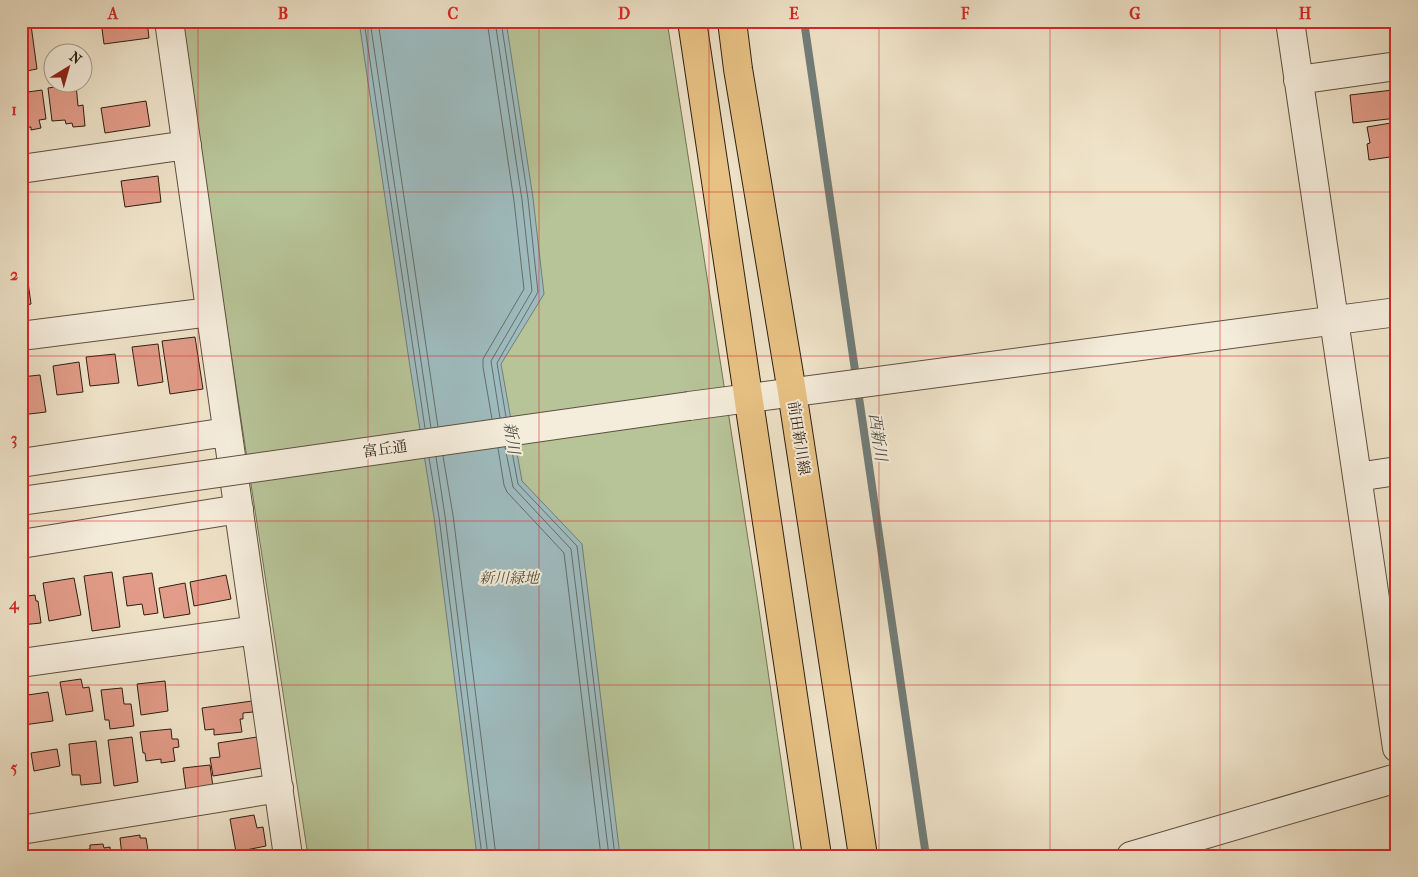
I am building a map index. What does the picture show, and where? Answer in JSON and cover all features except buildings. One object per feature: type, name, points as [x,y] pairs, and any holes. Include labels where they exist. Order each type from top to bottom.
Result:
[{"type":"main road","points":[[692,21],[817,856]]},
{"type":"main road","name":"前田新川線","points":[[732,21],[738,68],[792,392],[863,856]]},
{"type":"street","points":[[169,21],[288,856]]},
{"type":"street","points":[[1290,21],[1397,748]]},
{"type":"street","points":[[1298,80],[1397,66]]},
{"type":"street","points":[[21,170],[187,145]]},
{"type":"street","points":[[21,336],[210,312]]},
{"type":"street","points":[[1334,322],[1397,312]]},
{"type":"street","name":"富丘通","points":[[21,501],[749,397],[1334,322]]},
{"type":"street","points":[[21,463],[227,432]]},
{"type":"street","points":[[1357,478],[1397,471]]},
{"type":"street","points":[[21,544],[239,509]]},
{"type":"street","points":[[21,664],[256,630]]},
{"type":"street","points":[[1131,856],[1397,778]]},
{"type":"street","points":[[21,830],[278,788]]},
{"type":"green space","name":"新川緑地","points":[[180,21],[667,21],[758,603],[795,856],[308,856]]},
{"type":"water","name":"新川","points":[[359,21],[506,21],[533,198],[544,294],[501,364],[522,481],[582,544],[620,856],[477,856],[434,517]]},
{"type":"waterway","name":"西新川","points":[[804,21],[926,856]]}]
